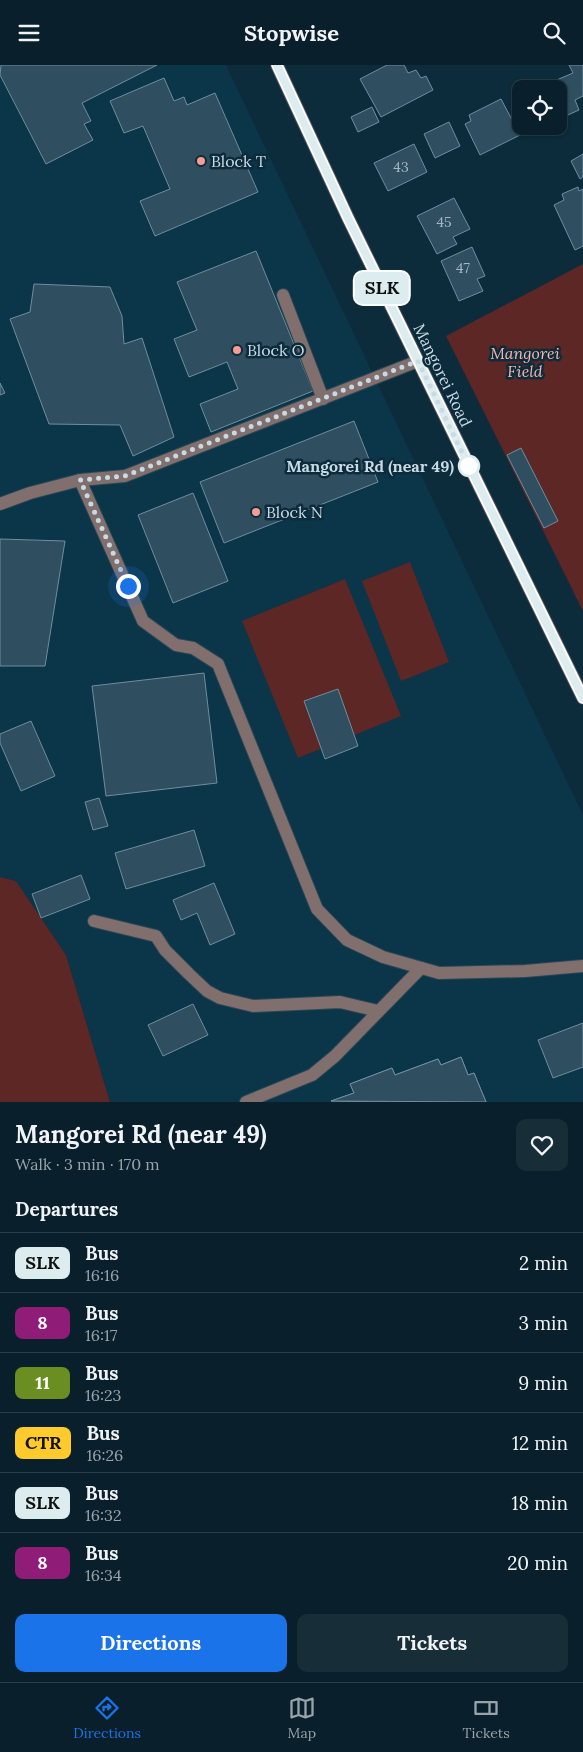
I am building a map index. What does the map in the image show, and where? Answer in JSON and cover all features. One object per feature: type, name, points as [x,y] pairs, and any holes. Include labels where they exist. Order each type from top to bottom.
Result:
[{"type":"main road","name":"Mangorei Road","points":[[277,65],[348,218],[583,698]]},
{"type":"lane","points":[[282,295],[324,399]]},
{"type":"lane","points":[[0,504],[30,493],[80,480],[125,476],[418,361]]},
{"type":"lane","points":[[80,480],[144,621],[176,645],[193,648],[218,664],[317,909],[347,940],[383,957],[439,973],[525,971],[583,966]]},
{"type":"lane","points":[[94,921],[156,936],[165,950],[189,974],[207,991],[220,998],[253,1006],[340,1002],[378,1011]]},
{"type":"lane","points":[[246,1102],[312,1075],[335,1056],[421,968]]},
{"type":"shaded area","points":[[0,65],[226,65],[583,815],[583,1102],[110,1102],[66,955],[16,881],[0,877]]},
{"type":"green space","name":"Mangorei Field","points":[[583,264],[583,611],[446,336]]},
{"type":"green space","points":[[410,562],[449,662],[401,681],[362,581]]},
{"type":"green space","points":[[345,579],[401,716],[298,758],[242,621]]},
{"type":"green space","points":[[0,877],[16,881],[66,955],[110,1102],[0,1102]]},
{"type":"building","points":[[1,65],[157,65],[82,103],[91,121],[84,124],[93,140],[46,164],[0,75]]},
{"type":"building","points":[[387,65],[404,65],[408,73],[416,70],[421,78],[426,76],[433,90],[381,117],[360,79]]},
{"type":"building","points":[[569,65],[583,65],[583,96],[575,100],[579,110],[567,115],[567,80],[557,80],[573,73]]},
{"type":"building","name":"Block T","points":[[164,78],[174,101],[184,97],[187,105],[215,93],[258,192],[155,236],[140,201],[170,189],[143,126],[124,133],[110,101]]},
{"type":"building","points":[[501,99],[512,120],[512,135],[520,135],[480,155],[465,124],[471,121],[469,115]]},
{"type":"building","points":[[372,107],[379,122],[358,132],[351,117]]},
{"type":"building","points":[[449,122],[460,146],[435,158],[424,134]]},
{"type":"building","points":[[414,144],[427,172],[388,191],[374,163]]},
{"type":"building","points":[[583,154],[583,177],[580,179],[571,161]]},
{"type":"building","points":[[578,187],[579,191],[583,189],[583,246],[575,250],[554,205],[564,200],[562,194]]},
{"type":"building","points":[[454,198],[470,229],[453,237],[457,244],[437,254],[417,216]]},
{"type":"building","points":[[472,247],[485,276],[477,279],[483,291],[459,301],[441,261]]},
{"type":"building","name":"Block O","points":[[256,251],[313,391],[211,432],[200,404],[238,389],[227,362],[189,377],[174,339],[197,330],[177,282]]},
{"type":"building","points":[[34,284],[110,287],[122,316],[124,344],[142,338],[174,437],[133,456],[120,425],[49,424],[10,319],[30,312]]},
{"type":"building","points":[[0,383],[5,393],[0,395]]},
{"type":"building","name":"Block N","points":[[354,421],[378,482],[224,543],[200,482]]},
{"type":"building","points":[[521,448],[558,521],[544,528],[507,455]]},
{"type":"building","points":[[193,493],[228,581],[173,603],[138,515]]},
{"type":"building","points":[[0,539],[65,541],[45,666],[0,666]]},
{"type":"building","points":[[204,673],[217,783],[106,796],[92,686]]},
{"type":"building","points":[[338,689],[358,746],[325,759],[304,701]]},
{"type":"building","points":[[31,721],[55,776],[21,791],[0,743],[0,734]]},
{"type":"building","points":[[99,798],[108,826],[93,830],[85,802]]},
{"type":"building","points":[[194,830],[205,866],[126,889],[115,853]]},
{"type":"building","points":[[81,875],[90,899],[41,918],[32,894]]},
{"type":"building","points":[[214,883],[235,934],[210,945],[197,913],[181,920],[173,900]]},
{"type":"building","points":[[193,1004],[208,1035],[163,1056],[148,1025]]},
{"type":"building","points":[[583,1023],[583,1067],[553,1078],[538,1040]]},
{"type":"building","points":[[461,1057],[468,1075],[474,1073],[486,1102],[437,1102],[430,1084],[384,1102],[331,1101],[354,1093],[350,1084],[392,1068],[395,1075],[438,1059],[441,1065]]},
{"type":"building","points":[[461,1057],[468,1075],[474,1073],[486,1102],[331,1101],[354,1093],[350,1084],[392,1068],[395,1075],[438,1059],[441,1065]]},
{"type":"bus line","name":"SLK","points":[[277,65],[348,218],[583,698]]},
{"type":"place","name":"Block T","points":[[201,161]]},
{"type":"place","name":"Block O","points":[[237,350]]},
{"type":"place","name":"Mangorei Rd (near 49)","points":[[469,466]]},
{"type":"place","name":"Block N","points":[[256,512]]},
{"type":"route","points":[[128,586],[80,480],[125,476],[418,361],[470,469],[469,466]]}]
